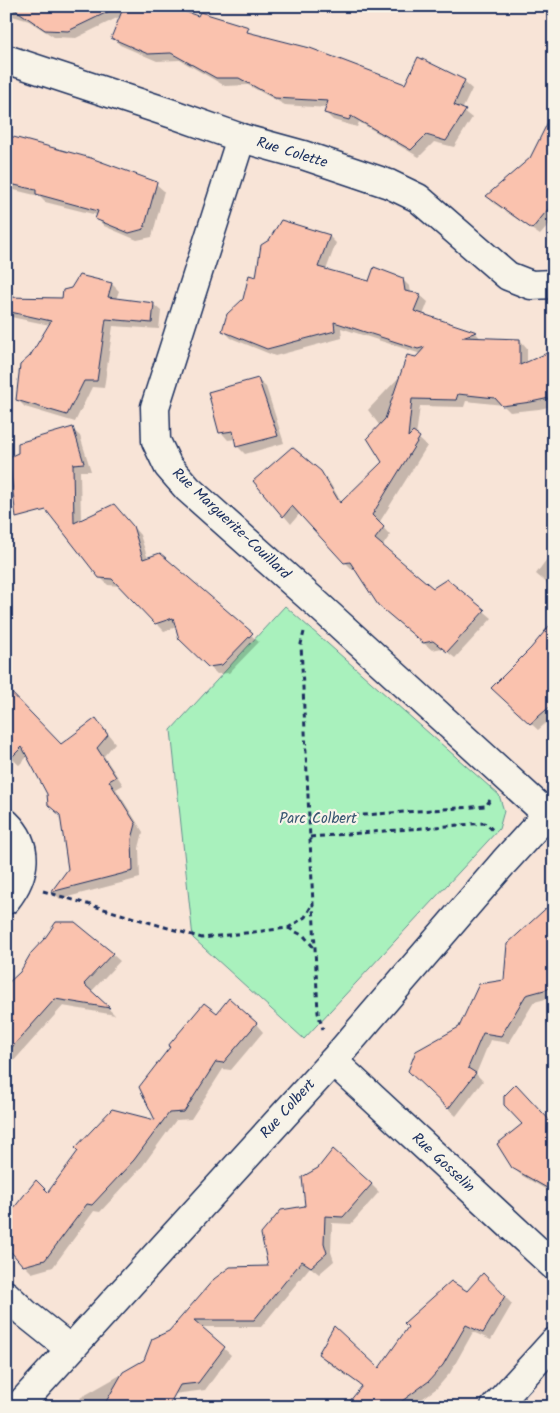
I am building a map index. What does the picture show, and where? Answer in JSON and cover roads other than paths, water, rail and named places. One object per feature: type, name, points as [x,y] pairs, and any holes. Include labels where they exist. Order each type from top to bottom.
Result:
[{"type":"street","name":"Rue Colette","points":[[6,59],[241,138],[302,155],[388,184],[418,198],[508,276],[531,285],[554,284]]},
{"type":"street","name":"Rue Marguerite-Couillard","points":[[241,138],[155,407],[156,442],[168,466],[188,489],[507,778],[550,811]]},
{"type":"street","name":"Rue Colbert","points":[[18,1407],[333,1061],[550,811]]},
{"type":"street","points":[[6,823],[15,832],[23,849],[22,866],[11,892]]},
{"type":"street","name":"Rue Gosselin","points":[[333,1061],[554,1266]]},
{"type":"street","points":[[6,1294],[25,1313],[70,1349]]},
{"type":"street","points":[[495,1407],[554,1342]]},
{"type":"park label","name":"Parc Colbert","points":[[318,819]]}]
